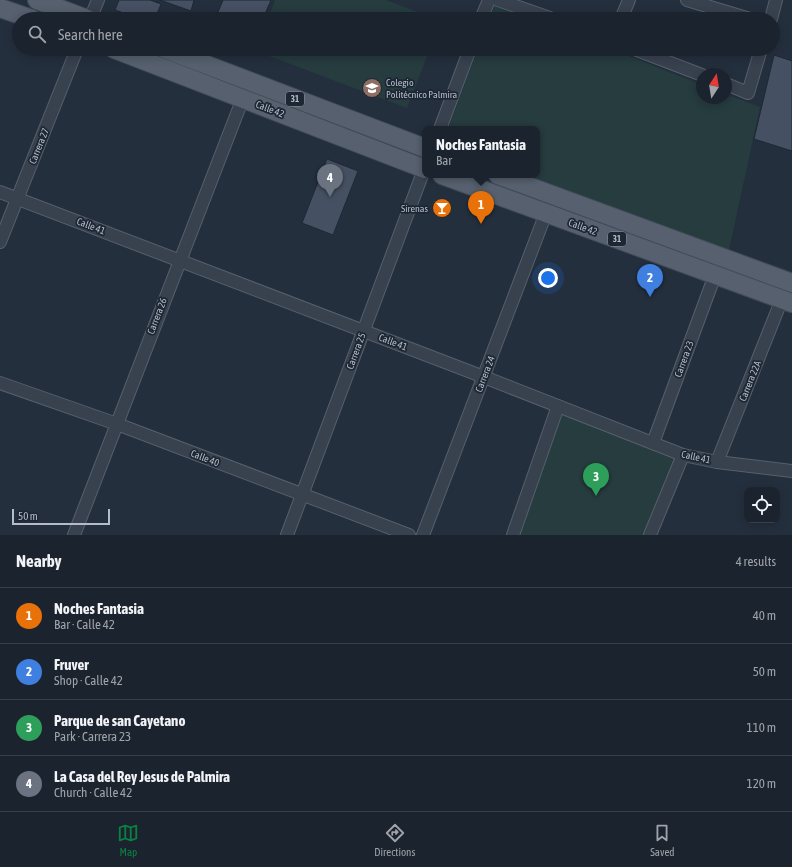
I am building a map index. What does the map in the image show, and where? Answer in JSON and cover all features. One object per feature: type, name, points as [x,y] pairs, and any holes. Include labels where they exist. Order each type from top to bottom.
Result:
[{"type":"main road","points":[[37,0],[69,12]]},
{"type":"main road","points":[[0,8],[12,12]]},
{"type":"main road","name":"Calle 42","points":[[132,56],[422,167]]},
{"type":"main road","name":"Calle 42","points":[[184,56],[422,147]]},
{"type":"main road","name":"Calle 42","points":[[450,178],[787,301]]},
{"type":"main road","name":"Calle 42","points":[[506,178],[792,283]]},
{"type":"street","points":[[93,12],[98,0]]},
{"type":"street","points":[[484,12],[489,0]]},
{"type":"street","points":[[624,12],[629,0]]},
{"type":"street","points":[[687,0],[727,12]]},
{"type":"street","points":[[772,12],[776,0]]},
{"type":"street","points":[[506,1],[535,12]]},
{"type":"street","name":"Carrera 27","points":[[0,242],[74,56]]},
{"type":"street","points":[[441,126],[467,56]]},
{"type":"street","points":[[652,56],[696,73]]},
{"type":"street","points":[[732,86],[748,93],[759,56]]},
{"type":"street","name":"Carrera 26","points":[[74,535],[179,260],[243,98]]},
{"type":"street","name":"Carrera 25","points":[[287,535],[422,176]]},
{"type":"street","name":"Calle 41","points":[[0,192],[484,377],[683,455],[717,462],[792,471]]},
{"type":"street","name":"Carrera 24","points":[[423,535],[546,213]]},
{"type":"street","name":"Carrera 23","points":[[652,443],[715,275]]},
{"type":"street","name":"Carrera 22A","points":[[717,462],[787,301]]},
{"type":"street","name":"Calle 40","points":[[0,383],[117,424],[409,535]]},
{"type":"street","points":[[513,535],[558,406]]},
{"type":"street","points":[[650,535],[683,455]]},
{"type":"green space","points":[[275,0],[386,0],[418,12],[271,12]]},
{"type":"green space","points":[[495,4],[515,12],[492,12]]},
{"type":"green space","points":[[269,56],[427,56],[407,108]]},
{"type":"green space","points":[[475,56],[629,56],[696,83],[696,104],[732,104],[732,96],[760,107],[729,250],[533,178],[540,178],[540,126],[449,126]]},
{"type":"green space","points":[[558,411],[678,457],[647,535],[516,535]]},
{"type":"building","points":[[119,0],[150,0],[161,4],[158,12],[121,12],[115,10]]},
{"type":"building","points":[[160,0],[194,0],[191,11]]},
{"type":"building","points":[[223,0],[271,0],[266,12],[218,12]]},
{"type":"building","points":[[774,56],[792,61],[792,151],[754,139]]},
{"type":"building","points":[[327,159],[358,171],[333,235],[302,223]]},
{"type":"place","name":"Colegio Politécnico Palmira","points":[[372,88]]},
{"type":"place","name":"La Casa del Rey Jesus de Palmira","points":[[330,197]]},
{"type":"place","name":"Sirenas","points":[[442,208]]},
{"type":"place","name":"Noches Fantasia","points":[[481,224]]},
{"type":"place","name":"Fruver","points":[[650,297]]},
{"type":"place","name":"Parque de san Cayetano","points":[[596,496]]}]
